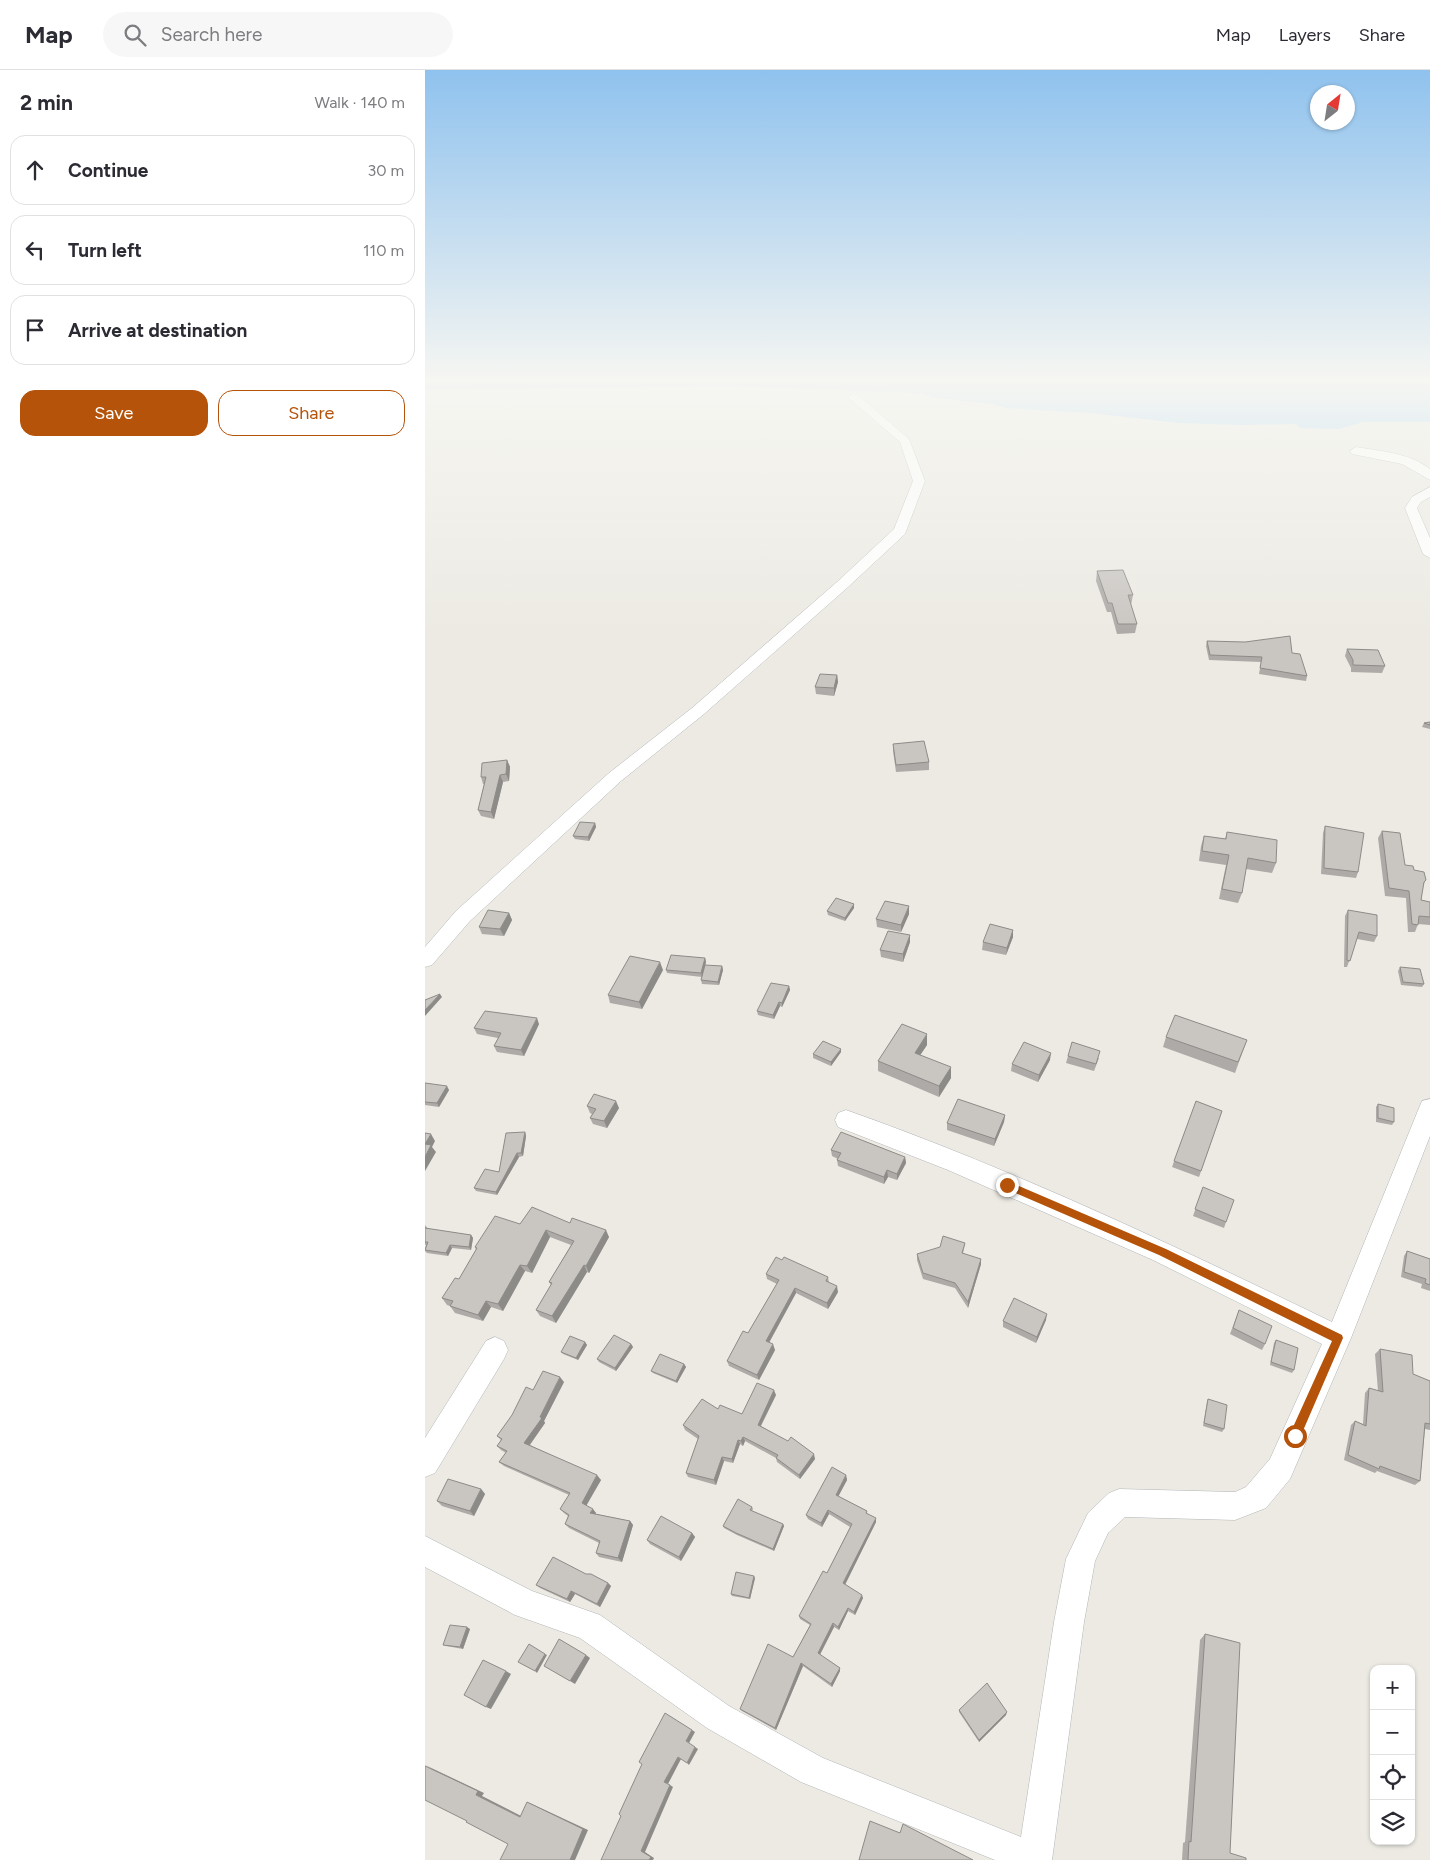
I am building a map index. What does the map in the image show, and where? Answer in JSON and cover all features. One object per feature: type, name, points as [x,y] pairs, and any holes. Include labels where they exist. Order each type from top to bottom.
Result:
[{"type":"street","points":[[425,960],[463,916],[615,777],[711,699],[842,585],[900,531],[919,481],[914,467]]},
{"type":"street","points":[[1416,467],[1430,476]]},
{"type":"street","points":[[1430,491],[1415,500],[1411,508],[1430,554]]},
{"type":"street","points":[[425,1551],[526,1604],[589,1626],[718,1716],[813,1770],[1035,1860],[1071,1613],[1081,1559],[1098,1523],[1119,1503],[1235,1506],[1256,1498],[1280,1469],[1338,1338],[1430,1108]]},
{"type":"street","points":[[846,1120],[956,1163],[1162,1252],[1338,1338]]},
{"type":"street","points":[[425,1463],[495,1350]]},
{"type":"building","points":[[1123,570],[1133,595],[1128,595],[1137,624],[1118,624],[1112,603],[1108,603],[1097,571]]},
{"type":"building","points":[[1290,636],[1292,653],[1300,654],[1307,676],[1260,668],[1262,657],[1210,655],[1207,641],[1245,642]]},
{"type":"building","points":[[1347,649],[1378,650],[1385,666],[1353,665],[1353,660]]},
{"type":"building","points":[[820,674],[837,675],[834,688],[815,687]]},
{"type":"building","points":[[924,741],[929,762],[896,765],[893,744]]},
{"type":"building","points":[[507,760],[506,774],[500,775],[491,812],[478,810],[486,777],[481,777],[482,763]]},
{"type":"building","points":[[580,822],[595,823],[588,837],[573,836]]},
{"type":"building","points":[[1325,826],[1364,833],[1358,872],[1324,868]]},
{"type":"building","points":[[1382,831],[1400,833],[1405,865],[1413,866],[1414,870],[1424,872],[1426,880],[1421,900],[1430,902],[1430,917],[1419,916],[1418,925],[1412,924],[1409,891],[1389,888]]},
{"type":"building","points":[[1227,832],[1277,840],[1276,863],[1248,858],[1242,893],[1222,889],[1229,855],[1202,851],[1204,836],[1226,839]]},
{"type":"building","points":[[836,898],[854,904],[845,918],[827,911]]},
{"type":"building","points":[[885,901],[909,906],[901,925],[876,919]]},
{"type":"building","points":[[488,910],[509,913],[500,929],[479,927]]},
{"type":"building","points":[[1348,910],[1377,915],[1377,936],[1359,932],[1350,961],[1347,960]]},
{"type":"building","points":[[990,924],[1013,930],[1007,948],[983,942]]},
{"type":"building","points":[[888,931],[910,935],[903,954],[880,950]]},
{"type":"building","points":[[671,955],[705,958],[701,973],[666,970]]},
{"type":"building","points":[[630,956],[660,962],[639,1002],[608,995]]},
{"type":"building","points":[[705,965],[722,966],[718,982],[701,980]]},
{"type":"building","points":[[1400,967],[1420,969],[1424,984],[1403,982]]},
{"type":"building","points":[[771,983],[789,986],[782,1003],[779,1002],[773,1015],[757,1011]]},
{"type":"building","points":[[440,994],[425,1010],[425,1000]]},
{"type":"building","points":[[485,1011],[537,1018],[521,1050],[494,1046],[501,1033],[474,1028]]},
{"type":"building","points":[[1175,1015],[1247,1040],[1238,1062],[1166,1037]]},
{"type":"building","points":[[902,1024],[927,1034],[915,1053],[951,1067],[939,1086],[878,1061]]},
{"type":"building","points":[[823,1041],[841,1049],[831,1062],[813,1054]]},
{"type":"building","points":[[1024,1042],[1051,1053],[1039,1075],[1012,1064]]},
{"type":"building","points":[[1072,1042],[1100,1051],[1096,1064],[1068,1056]]},
{"type":"building","points":[[425,1083],[447,1086],[437,1103],[425,1102]]},
{"type":"building","points":[[594,1094],[616,1101],[604,1121],[590,1118],[596,1109],[587,1106]]},
{"type":"building","points":[[958,1099],[1005,1115],[995,1139],[947,1123]]},
{"type":"building","points":[[1196,1101],[1222,1111],[1201,1171],[1174,1161]]},
{"type":"building","points":[[1378,1104],[1394,1108],[1394,1122],[1378,1118]]},
{"type":"building","points":[[525,1132],[521,1153],[517,1153],[496,1192],[474,1188],[485,1169],[499,1172],[506,1133]]},
{"type":"building","points":[[841,1132],[905,1157],[897,1174],[887,1170],[884,1177],[837,1160],[841,1153],[831,1150]]},
{"type":"building","points":[[425,1133],[431,1134],[425,1144]]},
{"type":"building","points":[[425,1144],[431,1145],[425,1157]]},
{"type":"building","points":[[1203,1187],[1234,1200],[1226,1222],[1195,1209]]},
{"type":"building","points":[[532,1207],[570,1223],[572,1218],[606,1230],[586,1266],[584,1265],[552,1316],[536,1310],[552,1283],[549,1282],[574,1241],[546,1230],[527,1266],[520,1265],[498,1304],[486,1301],[478,1315],[450,1306],[453,1301],[442,1298],[455,1278],[459,1279],[477,1248],[475,1247],[495,1216],[520,1224]]},
{"type":"building","points":[[425,1228],[471,1235],[469,1247],[450,1245],[446,1253],[425,1250],[428,1242],[425,1242]]},
{"type":"building","points":[[943,1236],[965,1243],[962,1253],[981,1259],[968,1302],[955,1283],[923,1273],[917,1254],[940,1247]]},
{"type":"building","points":[[1407,1251],[1430,1259],[1430,1285],[1425,1283],[1426,1279],[1404,1272]]},
{"type":"building","points":[[776,1257],[782,1260],[784,1257],[828,1277],[826,1281],[837,1286],[827,1303],[795,1288],[766,1341],[773,1344],[757,1375],[727,1361],[743,1331],[748,1333],[779,1280],[766,1274]]},
{"type":"building","points":[[1014,1298],[1047,1314],[1037,1337],[1003,1321]]},
{"type":"building","points":[[1239,1310],[1272,1326],[1265,1344],[1233,1328]]},
{"type":"building","points":[[614,1335],[631,1344],[615,1368],[597,1359]]},
{"type":"building","points":[[570,1336],[585,1342],[576,1358],[561,1352]]},
{"type":"building","points":[[1276,1340],[1298,1348],[1294,1370],[1271,1362]]},
{"type":"building","points":[[1380,1349],[1412,1355],[1413,1374],[1430,1381],[1430,1424],[1425,1423],[1420,1481],[1380,1466],[1379,1469],[1348,1455],[1355,1421],[1366,1426],[1369,1388],[1383,1392]]},
{"type":"building","points":[[660,1354],[684,1364],[676,1381],[651,1371]]},
{"type":"building","points":[[543,1371],[560,1377],[540,1417],[542,1418],[524,1443],[597,1475],[582,1503],[593,1509],[590,1513],[630,1521],[618,1558],[596,1553],[600,1541],[565,1524],[569,1515],[560,1509],[570,1493],[499,1462],[507,1451],[497,1446],[502,1439],[497,1436],[512,1415],[526,1387],[533,1390]]},
{"type":"building","points":[[757,1383],[774,1390],[758,1425],[788,1441],[791,1437],[814,1454],[799,1475],[776,1458],[778,1455],[743,1437],[741,1441],[738,1440],[732,1459],[722,1457],[714,1480],[686,1473],[699,1436],[683,1425],[702,1399],[718,1409],[720,1405],[742,1414]]},
{"type":"building","points":[[1208,1399],[1227,1405],[1224,1429],[1204,1423]]},
{"type":"building","points":[[832,1467],[846,1475],[836,1495],[867,1511],[866,1513],[876,1518],[843,1583],[862,1595],[854,1612],[848,1608],[838,1627],[833,1623],[818,1653],[840,1668],[831,1684],[801,1663],[775,1728],[740,1709],[768,1644],[793,1657],[811,1624],[799,1616],[823,1571],[827,1573],[852,1524],[828,1510],[821,1523],[806,1515]]},
{"type":"building","points":[[448,1479],[481,1489],[470,1511],[437,1501]]},
{"type":"building","points":[[738,1499],[752,1507],[750,1510],[783,1524],[773,1549],[723,1526]]},
{"type":"building","points":[[661,1516],[692,1533],[679,1557],[647,1540]]},
{"type":"building","points":[[553,1557],[608,1583],[597,1604],[571,1591],[567,1599],[536,1585]]},
{"type":"building","points":[[736,1572],[754,1576],[749,1598],[731,1594]]},
{"type":"building","points":[[450,1625],[467,1627],[460,1647],[443,1645]]},
{"type":"building","points":[[1205,1634],[1240,1643],[1230,1853],[1246,1858],[1246,1860],[1188,1860],[1189,1841],[1191,1842]]},
{"type":"building","points":[[559,1639],[586,1655],[570,1681],[544,1666]]},
{"type":"building","points":[[529,1644],[545,1654],[535,1671],[518,1662]]},
{"type":"building","points":[[483,1660],[506,1671],[486,1707],[464,1695]]},
{"type":"building","points":[[987,1683],[1007,1712],[979,1740],[959,1710]]},
{"type":"building","points":[[665,1713],[692,1730],[686,1741],[695,1747],[687,1763],[678,1757],[664,1782],[670,1785],[641,1851],[651,1857],[649,1860],[601,1860],[621,1816],[619,1814],[642,1764],[639,1762]]},
{"type":"building","points":[[425,1766],[478,1791],[476,1795],[520,1817],[527,1802],[583,1829],[570,1860],[500,1860],[508,1844],[425,1800]]},
{"type":"building","points":[[870,1821],[900,1833],[903,1824],[973,1860],[859,1860]]},
{"type":"route","points":[[1007,1185],[1162,1252],[1338,1338],[1295,1436]]}]
